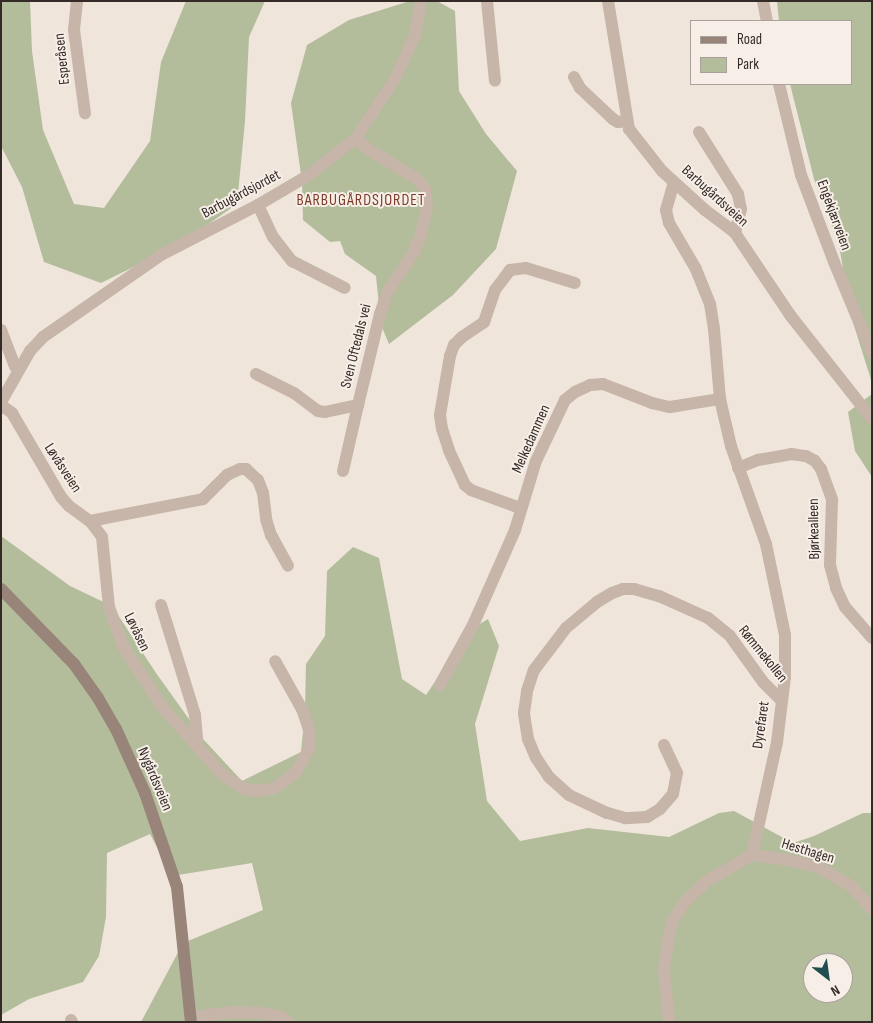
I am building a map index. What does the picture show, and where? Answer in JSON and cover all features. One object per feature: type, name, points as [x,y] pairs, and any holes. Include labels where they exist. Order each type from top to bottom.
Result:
[{"type":"main road","name":"Nygårdsveien","points":[[1,589],[74,664],[116,729],[146,793],[176,887],[191,1020]]},
{"type":"street","name":"Esperåsen","points":[[77,1],[74,30],[84,112]]},
{"type":"street","name":"Barbugårdsjordet","points":[[19,368],[30,351],[43,337],[129,275],[192,238],[258,205],[309,175],[356,138],[395,79],[415,35],[421,1]]},
{"type":"street","points":[[487,1],[495,81]]},
{"type":"street","name":"Barbugårdsveien","points":[[608,1],[626,120],[629,128],[662,171],[705,210],[735,233],[790,316],[872,419]]},
{"type":"street","points":[[763,1],[767,20]]},
{"type":"street","points":[[574,77],[580,88],[613,119],[618,122],[626,120]]},
{"type":"street","name":"Engekjærveien","points":[[779,85],[801,175],[834,262],[872,352]]},
{"type":"street","points":[[698,132],[738,194],[741,208],[735,233]]},
{"type":"street","name":"Sven Oftedals vei","points":[[256,374],[294,393],[318,411],[325,412],[358,405],[380,314],[388,291],[414,252],[421,234],[427,207],[425,189],[417,179],[368,149],[356,138]]},
{"type":"street","points":[[674,182],[666,210],[669,223],[696,269],[710,304],[720,399]]},
{"type":"street","points":[[258,205],[273,237],[292,260],[345,288]]},
{"type":"street","points":[[520,508],[470,490],[465,485],[449,450],[442,429],[440,415],[450,356],[454,346],[462,337],[484,322],[495,290],[510,270],[526,268],[575,283]]},
{"type":"street","points":[[1,330],[15,366],[19,368],[1,404]]},
{"type":"street","name":"Melkedammen","points":[[440,685],[473,625],[515,530],[520,508],[545,440],[565,400],[574,392],[590,385],[603,384],[652,403],[670,407],[720,399]]},
{"type":"street","name":"Dyrefaret","points":[[720,399],[738,468],[766,544],[780,607],[785,652],[785,677],[777,742],[752,855]]},
{"type":"street","name":"Løvåsveien","points":[[1,404],[12,413],[61,497],[69,506],[90,521]]},
{"type":"street","points":[[343,471],[358,405]]},
{"type":"street","name":"Bjørkealleen","points":[[738,468],[758,460],[791,454],[806,456],[815,461],[821,469],[832,500],[830,565],[836,588],[845,607],[872,638]]},
{"type":"street","points":[[90,521],[203,499],[227,475],[240,468],[254,474],[263,494],[266,519],[271,535],[288,566]]},
{"type":"street","name":"Løvåsen","points":[[90,521],[102,537],[108,607],[124,648],[163,708],[224,776],[234,784],[256,791],[272,788],[297,771],[309,748],[309,730],[304,711],[275,661]]},
{"type":"street","name":"Rømmekollen","points":[[664,745],[677,773],[673,794],[660,809],[647,817],[625,818],[607,813],[564,791],[549,777],[536,758],[528,739],[524,713],[527,691],[534,670],[566,628],[596,602],[612,593],[623,589],[634,589],[659,596],[708,618],[730,636],[763,682],[781,700]]},
{"type":"street","name":"Løvåsen","points":[[161,605],[195,715],[197,739],[194,742]]},
{"type":"street","points":[[669,1022],[664,970],[673,920],[685,902],[707,881],[752,855]]},
{"type":"street","name":"Hesthagen","points":[[752,855],[789,860],[820,868],[851,886],[872,909]]},
{"type":"street","points":[[191,1020],[197,1015],[234,1012],[263,1013],[282,1017],[288,1022]]},
{"type":"green space","points":[[1,1],[30,1],[32,51],[43,130],[74,204],[104,208],[150,141],[161,62],[186,1],[265,1],[249,37],[245,121],[237,204],[180,244],[101,283],[44,262],[22,187],[1,146]]},
{"type":"green space","points":[[410,1],[437,1],[455,11],[459,91],[486,134],[517,171],[496,249],[453,295],[389,344],[381,325],[376,276],[345,254],[340,241],[330,242],[303,220],[302,182],[291,103],[307,45],[349,20]]},
{"type":"green space","points":[[777,1],[872,1],[872,383],[851,316],[839,245],[814,179],[790,85],[853,85],[853,20],[779,20]]},
{"type":"green space","points":[[872,394],[872,477],[855,451],[848,412]]},
{"type":"green space","points":[[1,536],[70,586],[112,606],[156,673],[204,740],[242,781],[301,752],[305,711],[306,664],[325,636],[327,571],[353,547],[379,558],[402,679],[426,695],[470,630],[488,619],[499,646],[475,724],[487,801],[520,841],[588,828],[669,837],[719,813],[734,811],[793,843],[814,836],[863,813],[872,813],[872,1022],[141,1022],[183,943],[263,910],[252,863],[172,876],[150,834],[107,853],[106,917],[99,956],[83,982],[29,999],[1,1015]]},
{"type":"district","name":"BARBUGÅRDSJORDET","points":[[361,201]]}]
